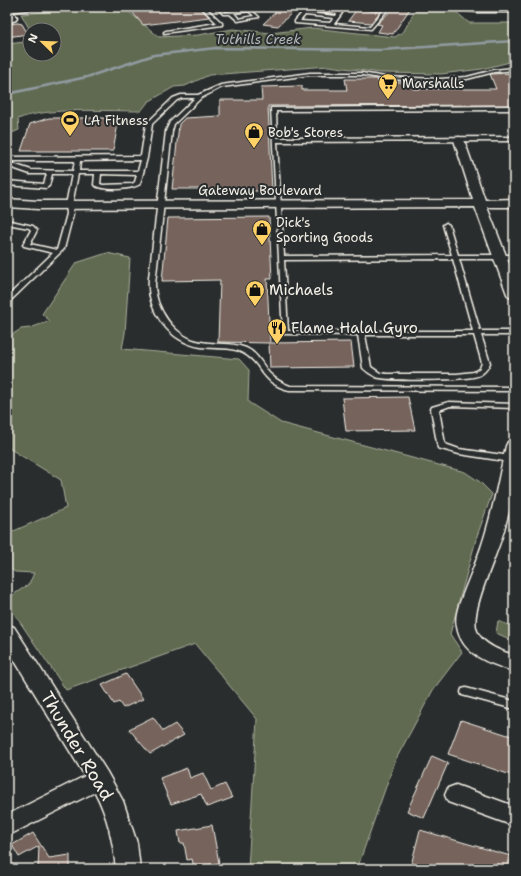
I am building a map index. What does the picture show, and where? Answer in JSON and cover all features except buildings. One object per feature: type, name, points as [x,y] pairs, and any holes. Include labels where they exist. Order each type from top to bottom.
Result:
[{"type":"main road","points":[[8,9],[28,7]]},
{"type":"street","points":[[459,140],[480,203],[507,257],[514,294]]},
{"type":"street","name":"Gateway Boulevard","points":[[7,203],[160,205],[514,203]]},
{"type":"street","points":[[513,453],[494,536],[470,606],[466,625],[472,639],[478,646],[494,657],[514,663]]},
{"type":"street","name":"Thunder Road","points":[[7,632],[99,779],[114,808],[125,843],[128,869]]},
{"type":"street","points":[[7,826],[99,779]]},
{"type":"street","points":[[456,795],[514,816]]},
{"type":"lane","points":[[166,32],[220,24],[203,7]]},
{"type":"lane","points":[[219,7],[224,12],[250,10],[257,18],[238,20],[231,12]]},
{"type":"lane","points":[[331,24],[340,13],[338,11],[309,8],[297,22],[371,28],[388,7]]},
{"type":"lane","points":[[436,7],[478,11],[514,11]]},
{"type":"lane","points":[[7,22],[14,19],[8,9]]},
{"type":"lane","points":[[304,14],[336,17]]},
{"type":"lane","points":[[514,69],[494,70],[467,78],[441,80],[385,78],[362,74],[310,74],[221,86],[199,97],[172,123],[169,131],[152,292],[162,318],[172,330],[186,340],[209,346],[244,350],[254,356],[264,373],[271,380],[288,388],[514,389]]},
{"type":"lane","points":[[98,172],[97,185],[102,187],[133,186],[138,183],[150,124],[174,99],[181,96],[199,97]]},
{"type":"lane","points":[[514,108],[273,109],[276,140],[285,333],[514,333]]},
{"type":"lane","points":[[276,140],[514,140]]},
{"type":"lane","points":[[7,159],[144,158]]},
{"type":"lane","points":[[7,301],[61,249],[70,214],[69,205],[78,159]]},
{"type":"lane","points":[[7,164],[30,172],[140,172]]},
{"type":"lane","points":[[7,183],[46,186],[50,172]]},
{"type":"lane","points":[[7,222],[31,227],[34,230],[26,245],[58,252]]},
{"type":"lane","points":[[361,333],[365,363],[371,372],[385,376],[458,377],[475,374],[484,368],[486,363],[476,333],[446,225]]},
{"type":"lane","points":[[282,258],[507,257]]},
{"type":"lane","points":[[513,453],[459,451],[441,446],[435,408],[449,404],[514,406]]},
{"type":"lane","points":[[466,692],[514,705]]},
{"type":"green space","points":[[97,7],[123,7],[159,37],[198,35],[233,29],[271,33],[312,28],[395,37],[404,31],[416,8],[455,11],[469,23],[514,23],[514,61],[482,69],[441,74],[381,73],[329,66],[209,75],[185,86],[174,87],[148,102],[141,111],[78,110],[30,115],[18,119],[19,130],[7,135],[7,44],[22,42],[22,62],[62,62],[62,22],[26,22],[21,14]]},
{"type":"green space","points":[[107,253],[130,258],[125,333],[122,349],[239,359],[249,370],[248,402],[281,423],[465,472],[480,482],[492,494],[477,536],[450,634],[462,652],[433,690],[395,761],[357,869],[248,869],[257,719],[195,644],[66,690],[7,603],[7,599],[29,584],[34,573],[15,572],[7,566],[7,534],[66,508],[61,480],[7,447],[7,338],[21,329],[30,328],[50,321],[42,314],[76,263]]},
{"type":"green space","points":[[498,621],[514,627],[514,641],[496,633]]},
{"type":"waterway","name":"Tuthills Creek","points":[[7,94],[87,77],[154,55],[216,48],[381,50],[514,41]]},
{"type":"place","name":"Marshalls","points":[[388,100]]},
{"type":"place","name":"LA Fitness","points":[[70,137]]},
{"type":"place","name":"Bob's Stores","points":[[254,149]]},
{"type":"place","name":"Dick's Sporting Goods","points":[[262,246]]},
{"type":"place","name":"Michaels","points":[[255,307]]},
{"type":"place","name":"Flame Halal Gyro","points":[[277,345]]}]
